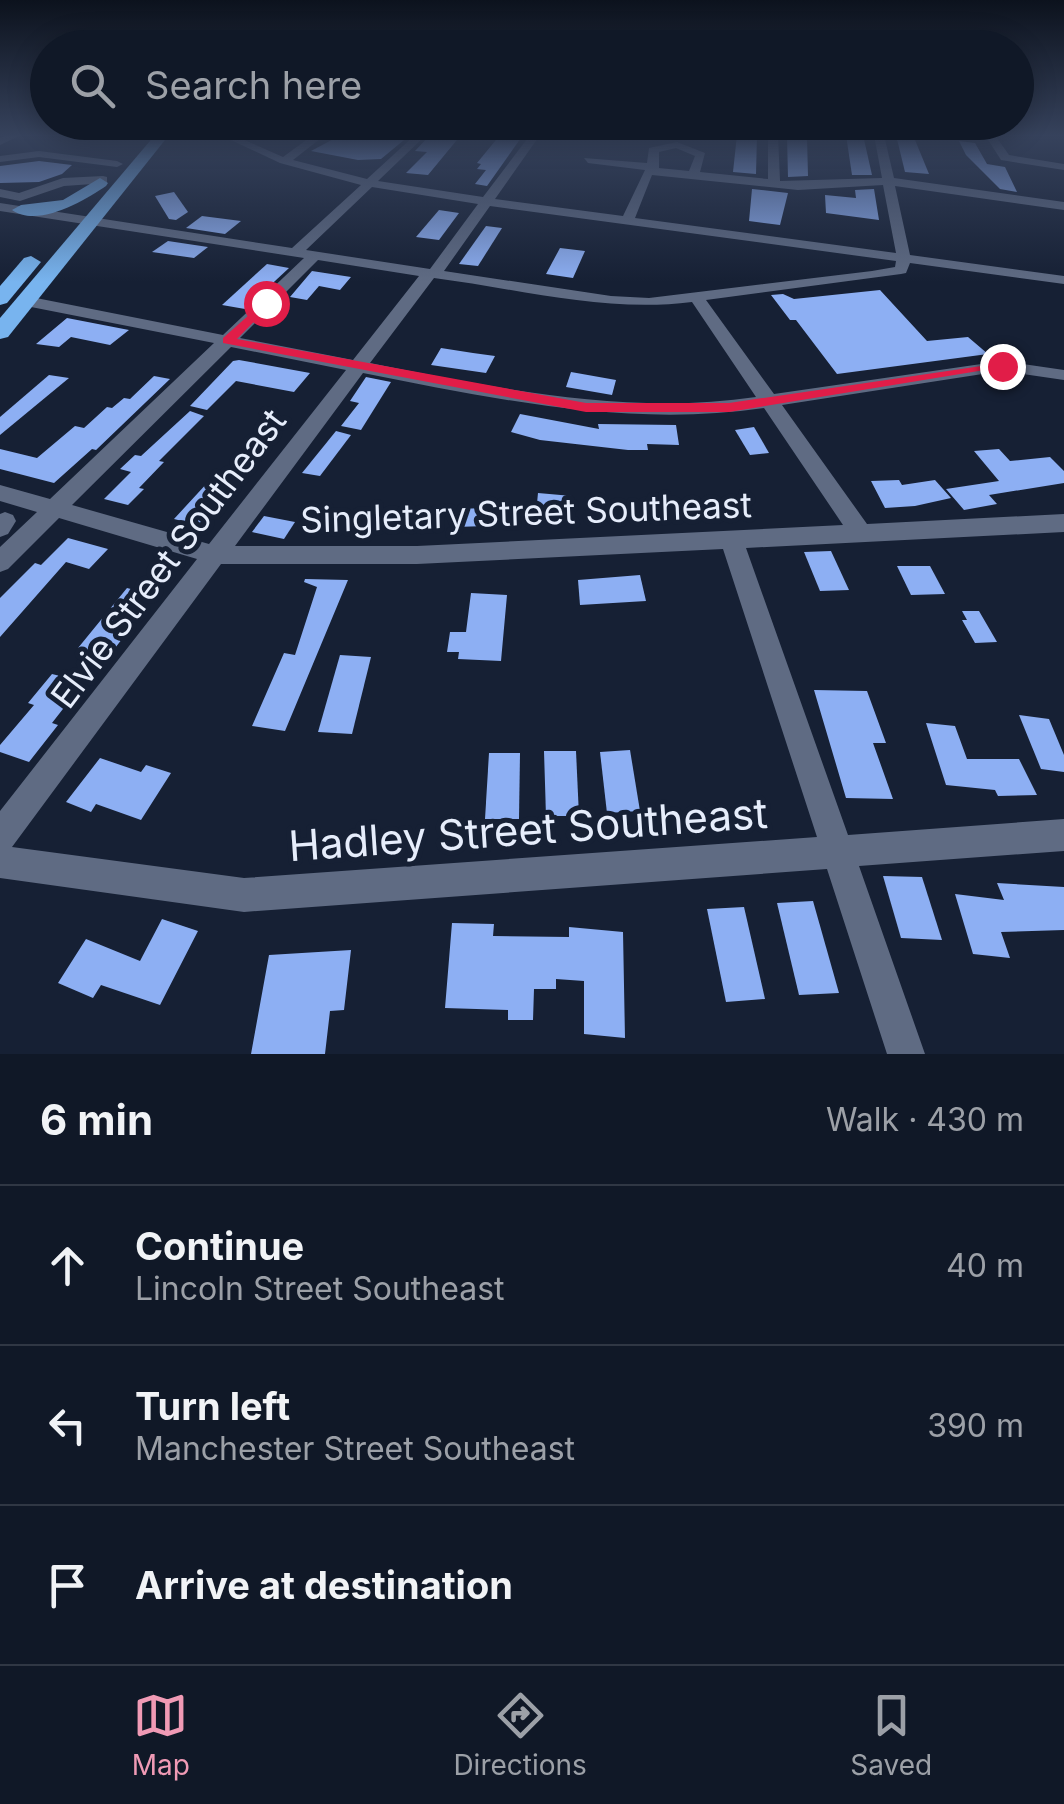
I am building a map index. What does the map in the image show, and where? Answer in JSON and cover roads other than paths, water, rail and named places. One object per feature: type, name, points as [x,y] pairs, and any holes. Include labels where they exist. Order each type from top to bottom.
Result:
[{"type":"highway","points":[[8,201],[67,205],[99,184]]},
{"type":"highway","points":[[0,332],[26,300],[101,184]]},
{"type":"highway","points":[[0,319],[109,184]]},
{"type":"highway","points":[[2,294],[115,184]]},
{"type":"street","points":[[8,201],[56,184]]},
{"type":"street","points":[[0,562],[228,341],[367,184]]},
{"type":"street","points":[[375,184],[1064,280]]},
{"type":"street","name":"Elvie Street Southeast","points":[[0,837],[499,184]]},
{"type":"street","points":[[627,221],[642,184]]},
{"type":"street","points":[[8,201],[80,220],[611,302],[650,303],[901,270],[904,258],[889,184]]},
{"type":"street","points":[[910,184],[1064,206]]},
{"type":"street","points":[[696,298],[860,533]]},
{"type":"street","points":[[26,300],[586,408],[703,409],[1002,366],[1064,375]]},
{"type":"street","name":"Singletary Street Southeast","points":[[0,492],[215,555],[417,554],[1064,523]]},
{"type":"street","points":[[732,540],[906,1054]]},
{"type":"street","name":"Hadley Street Southeast","points":[[0,862],[209,894],[244,895],[1064,835]]}]
